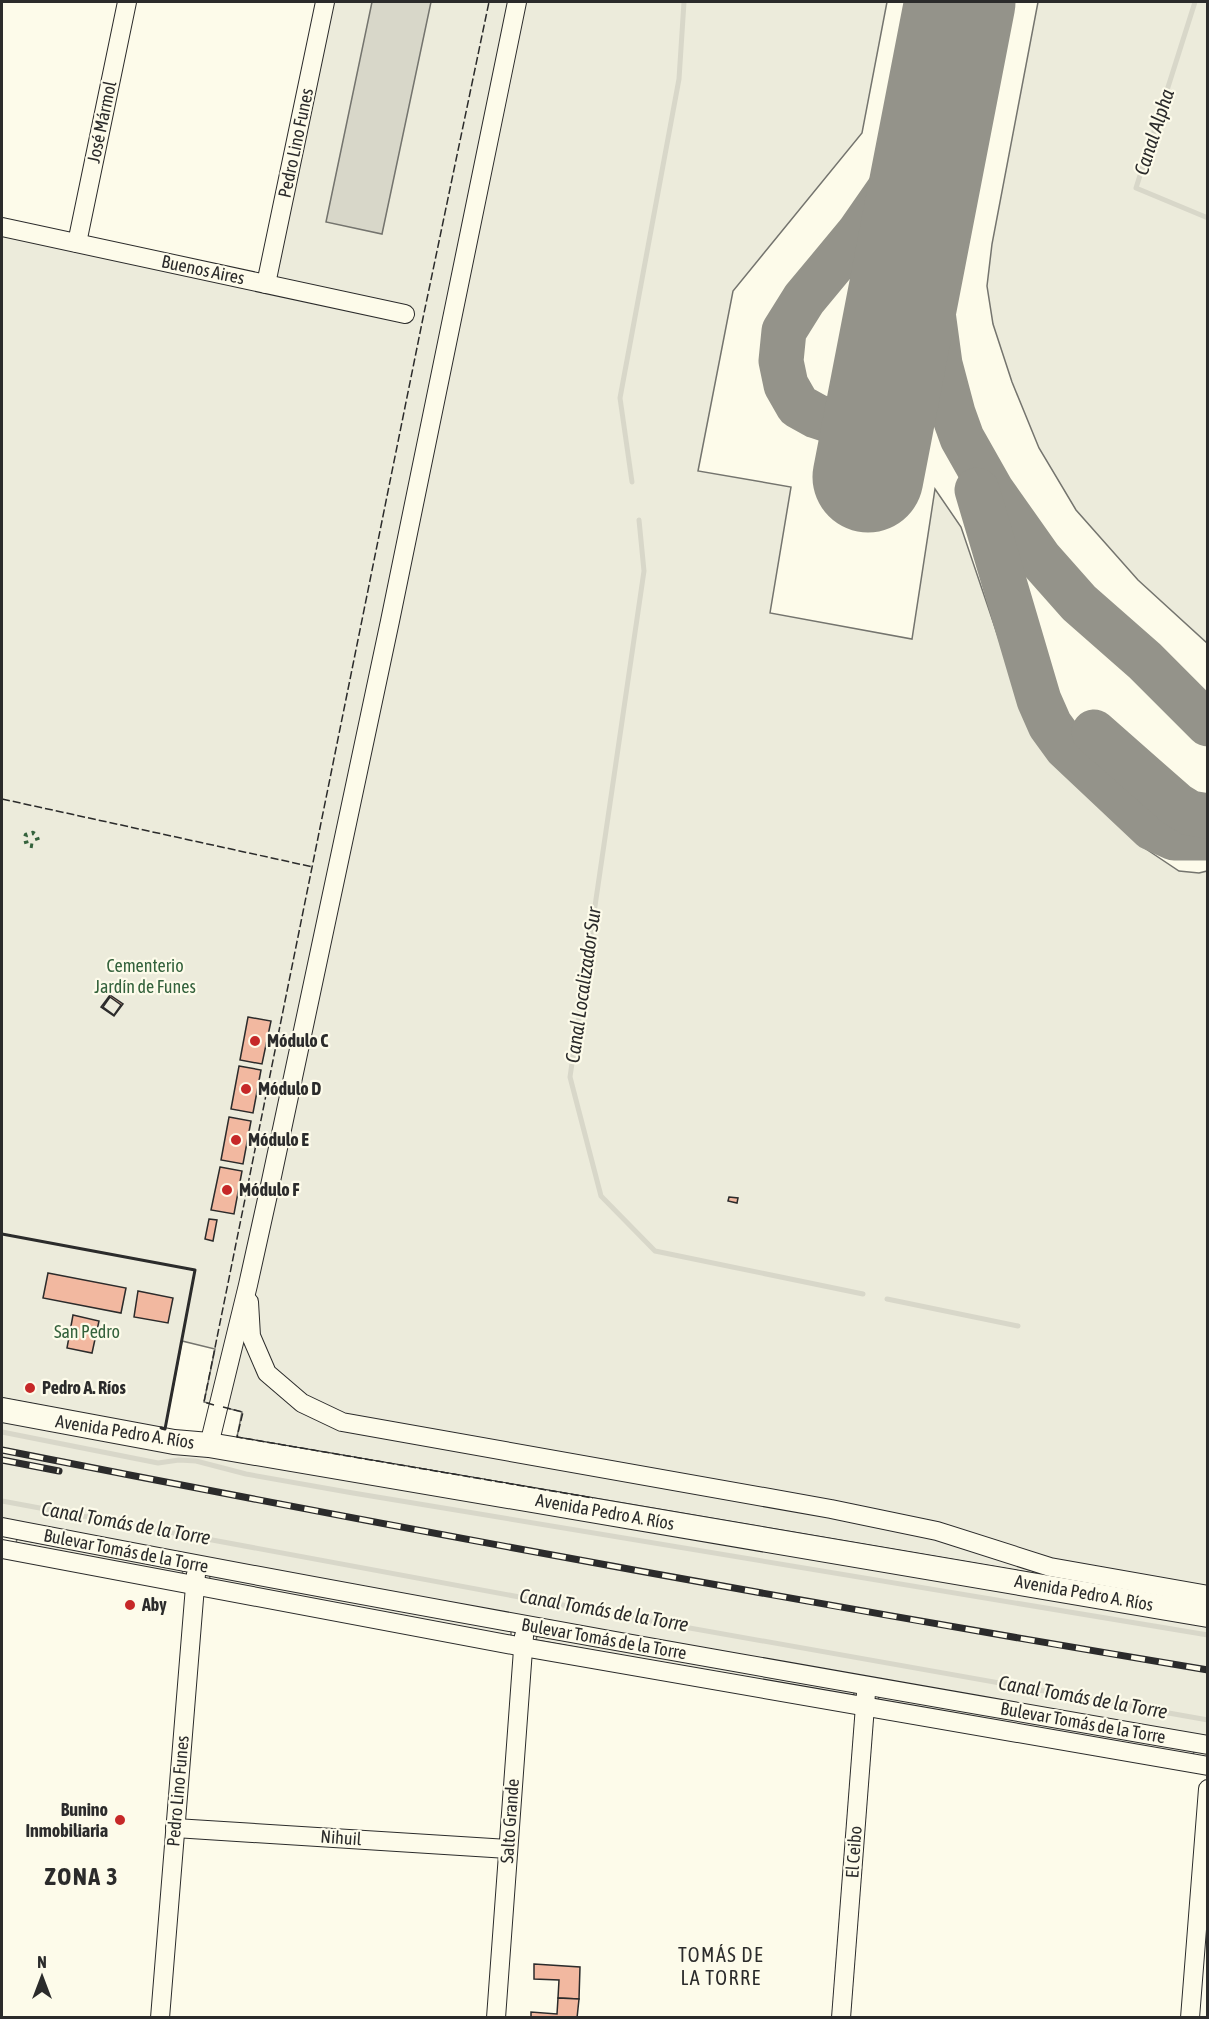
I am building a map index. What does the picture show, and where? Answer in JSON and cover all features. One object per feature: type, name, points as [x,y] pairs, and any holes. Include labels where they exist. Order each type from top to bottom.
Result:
[{"type":"main road","name":"Avenida Pedro A. Ríos","points":[[2,1410],[174,1442],[209,1445],[1208,1616]]},
{"type":"street","name":"José Mármol","points":[[77,243],[127,2]]},
{"type":"street","name":"Pedro Lino Funes","points":[[266,284],[326,2]]},
{"type":"street","points":[[209,1445],[248,1285],[390,621],[517,2]]},
{"type":"street","name":"Buenos Aires","points":[[2,227],[405,314]]},
{"type":"street","points":[[248,1285],[251,1336],[267,1372],[302,1403],[342,1422],[831,1509],[937,1531],[1050,1567],[1208,1595]]},
{"type":"street","points":[[2,1549],[4,1527]]},
{"type":"street","name":"Bulevar Tomás de la Torre","points":[[4,1527],[524,1625],[1208,1745]]},
{"type":"street","name":"Bulevar Tomás de la Torre","points":[[2,1549],[523,1647],[1208,1766]]},
{"type":"street","name":"Pedro Lino Funes","points":[[160,2018],[196,1565]]},
{"type":"street","name":"Salto Grande","points":[[496,2018],[524,1625]]},
{"type":"street","name":"El Ceibo","points":[[841,2018],[867,1686]]},
{"type":"street","points":[[1190,2018],[1208,1789]]},
{"type":"street","name":"Nihuil","points":[[175,1828],[508,1849]]},
{"type":"green space","points":[[325,2],[887,2],[862,133],[733,291],[698,471],[791,487],[770,613],[912,639],[935,489],[961,527],[1027,722],[1040,747],[1146,849],[1179,871],[1199,873],[1207,871],[1207,1603],[237,1437],[242,1412],[204,1402],[215,1349],[182,1341],[165,1429],[2,1398],[2,227],[266,284]]},
{"type":"green space","points":[[1038,2],[1207,2],[1207,643],[1138,580],[1076,510],[1039,448],[1012,382],[993,324],[987,286],[992,244]]},
{"type":"green space","points":[[2,1410],[1207,1615],[1207,1745],[2,1527]]},
{"type":"green space","points":[[17,1539],[183,1570],[182,1575],[16,1543]]},
{"type":"green space","points":[[215,1574],[511,1631],[511,1636],[209,1581],[210,1576]]},
{"type":"green space","points":[[537,1636],[850,1689],[854,1693],[853,1698],[536,1640]]},
{"type":"green space","points":[[879,1696],[1194,1751],[1193,1756],[878,1701]]},
{"type":"shaded area","points":[[372,2],[431,2],[382,234],[326,222]]},
{"type":"building","points":[[110,995],[123,1004],[114,1016],[101,1007]],"holes":[[[110,997],[121,1005],[114,1015],[103,1007]]]},
{"type":"building","name":"Módulo C","points":[[248,1017],[271,1021],[262,1064],[240,1060]]},
{"type":"building","name":"Módulo D","points":[[239,1066],[261,1070],[253,1113],[231,1109]]},
{"type":"building","name":"Módulo E","points":[[229,1117],[251,1121],[243,1164],[221,1160]]},
{"type":"building","name":"Módulo F","points":[[220,1167],[242,1171],[234,1214],[211,1210]]},
{"type":"building","points":[[729,1197],[738,1198],[737,1203],[728,1201]]},
{"type":"building","points":[[209,1219],[217,1220],[213,1241],[205,1239]]},
{"type":"building","points":[[48,1273],[126,1288],[121,1313],[43,1298]]},
{"type":"building","points":[[138,1291],[173,1298],[168,1323],[134,1317]]},
{"type":"building","points":[[73,1315],[99,1321],[92,1353],[67,1348]]},
{"type":"building","points":[[534,1964],[580,1967],[579,1999],[558,1998],[559,1980],[534,1979]]},
{"type":"building","points":[[558,1998],[579,1999],[577,2018],[531,2018],[531,2012],[557,2014]]},
{"type":"waterway","points":[[632,482],[620,398],[679,79],[684,2]]},
{"type":"waterway","name":"Canal Alpha","points":[[1195,2],[1136,188],[1208,218]]},
{"type":"waterway","name":"Canal Localizador Sur","points":[[639,520],[644,571],[570,1077],[601,1196],[655,1251],[863,1294]]},
{"type":"waterway","name":"Canal Localizador Sur","points":[[887,1299],[1018,1326]]},
{"type":"waterway","points":[[2,1432],[158,1463],[179,1460],[196,1461],[246,1474],[353,1493],[1208,1635]]},
{"type":"waterway","name":"Canal Tomás de la Torre","points":[[2,1501],[611,1614],[1208,1720]]},
{"type":"taxiway","points":[[882,405],[864,419],[837,423],[816,416],[798,406],[786,385],[781,361],[784,331],[804,299],[858,234],[924,139],[942,95]]},
{"type":"taxiway","points":[[925,185],[932,305],[940,364],[962,438],[992,491],[1040,559],[1079,603],[1145,661],[1208,724]]},
{"type":"taxiway","points":[[977,490],[1039,700],[1050,725],[1066,747],[1152,828],[1174,838],[1208,838]]},
{"type":"taxiway","points":[[1094,732],[1177,805],[1190,813],[1208,816]]},
{"type":"runway","points":[[868,477],[960,2]]},
{"type":"railway","points":[[2,1450],[604,1564],[1208,1670]]},
{"type":"railway","points":[[2,1460],[59,1471]]},
{"type":"hedge","points":[[33,846],[27,845],[26,835],[33,833],[36,835],[37,844]]},
{"type":"fence","points":[[214,1405],[204,1402],[489,2]]},
{"type":"fence","points":[[2,799],[313,867]]},
{"type":"fence","points":[[223,1407],[243,1412],[237,1437],[593,1498]]},
{"type":"wall","points":[[2,1234],[195,1270],[165,1429],[161,1428]]},
{"type":"place","name":"Módulo C","points":[[255,1041]]},
{"type":"place","name":"Módulo D","points":[[246,1089]]},
{"type":"place","name":"Módulo E","points":[[236,1140]]},
{"type":"place","name":"Módulo F","points":[[227,1190]]},
{"type":"place","name":"Pedro A. Ríos","points":[[30,1388]]},
{"type":"place","name":"Aby","points":[[130,1605]]},
{"type":"place","name":"Bunino Inmobiliaria","points":[[120,1820]]},
{"type":"district","name":"ZONA 3","points":[[82,1877]]},
{"type":"district","name":"TOMÁS DE LA TORRE","points":[[721,1966]]},
{"type":"park label","name":"Cementerio Jardín de Funes","points":[[145,976]]},
{"type":"park label","name":"San Pedro","points":[[87,1332]]}]
